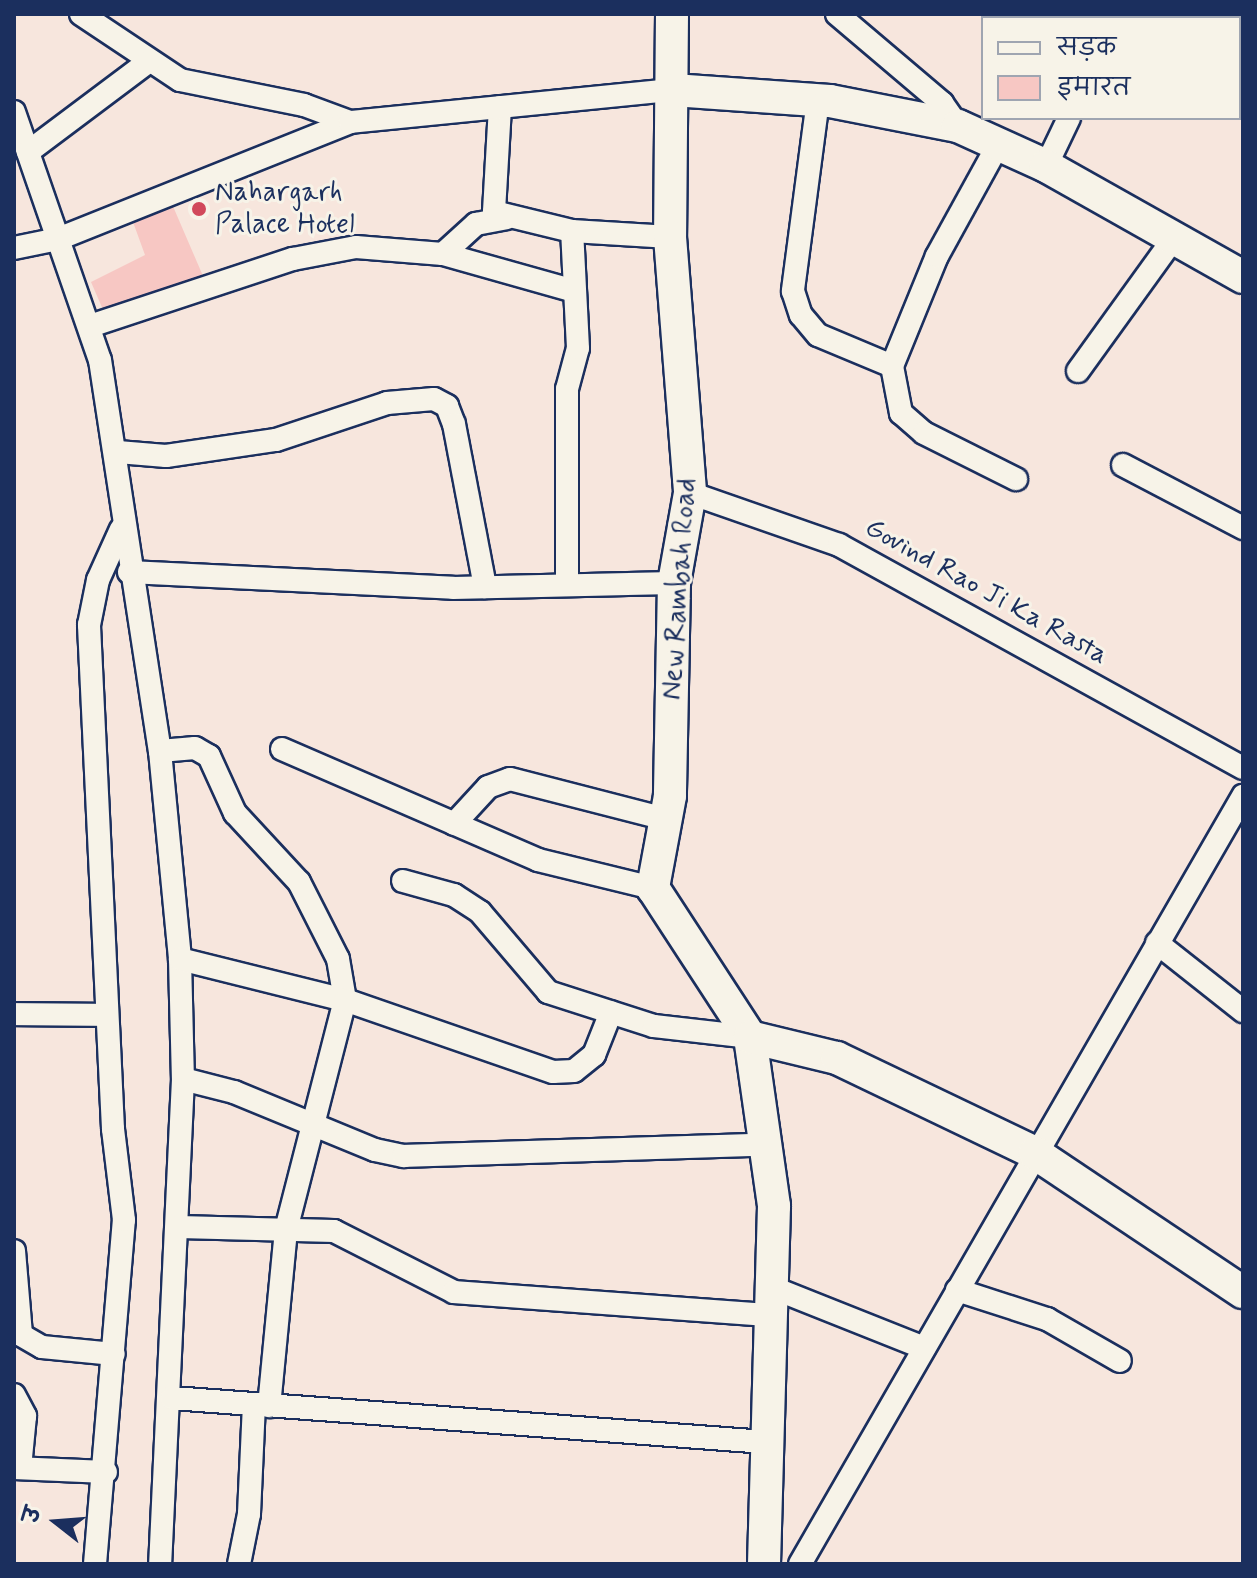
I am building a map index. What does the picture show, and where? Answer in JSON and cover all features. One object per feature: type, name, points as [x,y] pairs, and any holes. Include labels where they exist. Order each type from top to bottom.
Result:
[{"type":"street","points":[[81,14],[148,62],[180,80],[304,105],[350,122]]},
{"type":"street","name":"New Rambah Road","points":[[653,888],[666,819],[674,583],[690,493],[670,237],[672,14]]},
{"type":"street","points":[[837,14],[942,103],[958,126]]},
{"type":"street","points":[[28,152],[148,62]]},
{"type":"street","points":[[14,248],[58,239],[350,122],[673,90],[818,100],[958,126],[997,147],[1046,166],[1243,277]]},
{"type":"street","points":[[818,100],[793,291],[801,315],[818,335],[892,366]]},
{"type":"street","points":[[500,107],[494,212],[506,218],[572,231],[670,237]]},
{"type":"street","points":[[14,112],[90,326],[118,452],[121,529],[160,751],[180,959],[183,1079],[172,1398],[160,1564]]},
{"type":"street","points":[[1046,166],[1068,120]]},
{"type":"street","points":[[997,147],[937,256],[892,366],[901,413],[924,433],[1016,479]]},
{"type":"street","points":[[443,254],[476,224],[506,218]]},
{"type":"street","points":[[567,585],[567,389],[578,348],[572,231]]},
{"type":"street","points":[[1078,371],[1174,238]]},
{"type":"street","points":[[90,326],[293,259],[356,247],[443,254],[575,291]]},
{"type":"street","points":[[118,452],[166,456],[276,440],[387,403],[434,399],[447,406],[454,424],[485,587]]},
{"type":"street","points":[[1123,465],[1243,528]]},
{"type":"street","name":"Govind Rao Ji Ka Rasta","points":[[690,493],[839,545],[1243,768]]},
{"type":"street","points":[[95,1564],[106,1472],[124,1220],[107,1015],[89,625],[98,580],[121,529]]},
{"type":"street","points":[[129,572],[213,581],[485,587],[674,583]]},
{"type":"street","points":[[160,751],[195,748],[220,769],[235,813],[299,882],[315,910],[338,959],[345,1000],[310,1124],[286,1230],[249,1514],[239,1564]]},
{"type":"street","points":[[282,749],[538,860],[653,888],[750,1037],[774,1206],[765,1442],[764,1564]]},
{"type":"street","points":[[454,824],[488,787],[510,779],[666,819]]},
{"type":"street","points":[[800,1564],[1243,796]]},
{"type":"street","points":[[403,881],[454,895],[480,912],[548,992],[654,1026],[750,1037],[837,1058],[1035,1153],[1243,1292]]},
{"type":"street","points":[[1157,943],[1243,1011]]},
{"type":"street","points":[[180,959],[345,1000],[553,1072],[574,1071],[594,1055],[611,1012]]},
{"type":"street","points":[[14,1014],[107,1015]]},
{"type":"street","points":[[183,1079],[234,1092],[310,1124],[404,1156],[764,1145]]},
{"type":"street","points":[[179,1227],[334,1231],[454,1292],[770,1301],[924,1348]]},
{"type":"street","points":[[14,1251],[21,1335],[42,1347],[114,1354]]},
{"type":"street","points":[[957,1290],[1047,1319],[1120,1361]]},
{"type":"street","points":[[14,1395],[25,1416],[17,1468],[106,1472]]},
{"type":"street","points":[[172,1398],[765,1442]]},
{"type":"building","points":[[172,204],[203,276],[104,312],[91,282],[145,255],[133,222]]},
{"type":"place","name":"Nahargarh Palace Hotel","points":[[199,209]]}]
